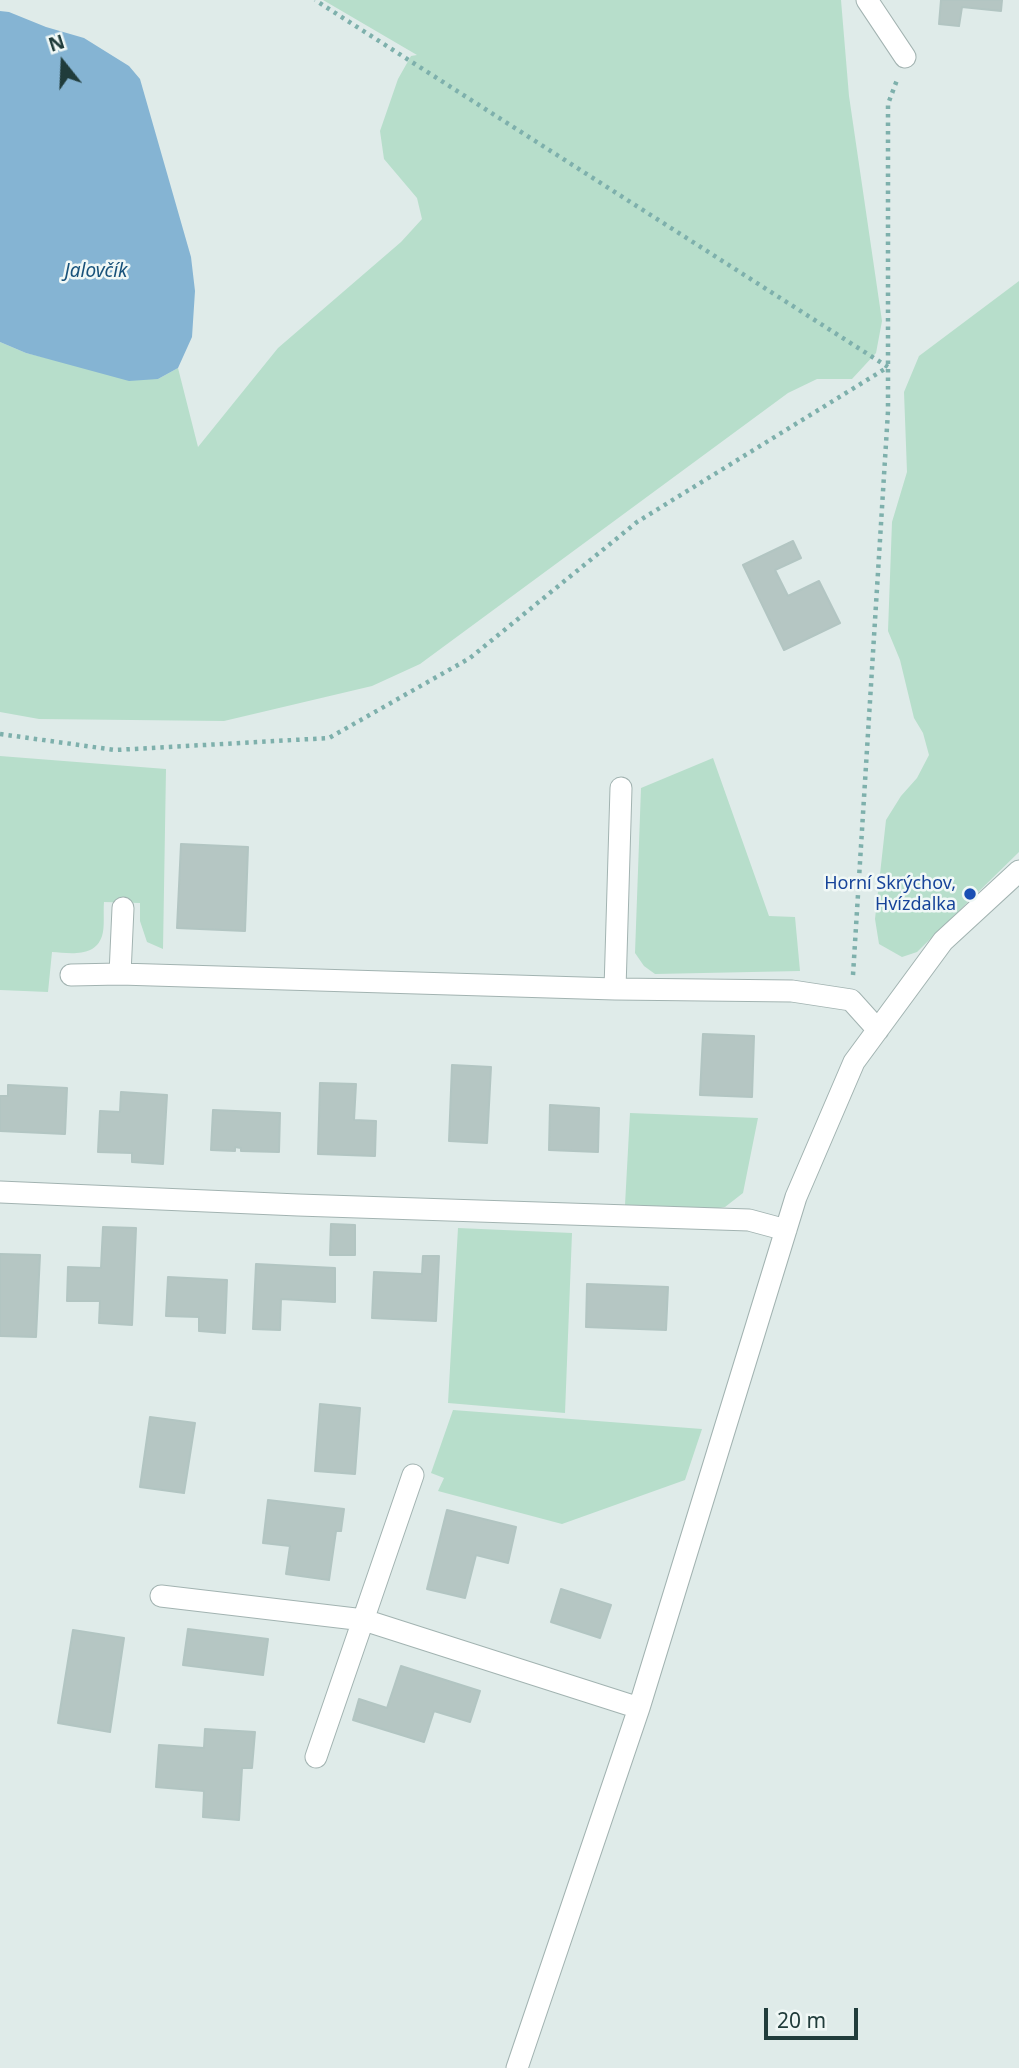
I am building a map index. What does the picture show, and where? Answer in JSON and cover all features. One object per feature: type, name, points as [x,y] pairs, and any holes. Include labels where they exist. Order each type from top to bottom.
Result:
[{"type":"street","points":[[867,0],[905,57]]},
{"type":"street","points":[[615,989],[621,788]]},
{"type":"street","points":[[517,2068],[639,1708],[796,1196],[854,1062],[943,941],[1019,871]]},
{"type":"street","points":[[120,974],[123,908]]},
{"type":"street","points":[[71,975],[792,991],[851,1000],[878,1030]]},
{"type":"street","points":[[0,1192],[749,1220],[786,1230]]},
{"type":"street","points":[[316,1757],[413,1475]]},
{"type":"street","points":[[161,1596],[364,1620],[639,1708]]},
{"type":"path","points":[[315,0],[888,367]]},
{"type":"path","points":[[851,1000],[888,411],[888,104],[905,57]]},
{"type":"path","points":[[0,734],[115,750],[329,738],[470,658],[637,522],[888,367]]},
{"type":"green space","points":[[323,0],[841,0],[849,96],[882,321],[876,353],[852,379],[817,379],[788,393],[420,664],[372,686],[224,721],[39,719],[0,712],[0,342],[26,353],[75,365],[158,379],[178,368],[198,447],[278,348],[401,242],[422,219],[417,198],[384,159],[380,131],[398,79],[411,56],[417,55]]},
{"type":"green space","points":[[1019,281],[1019,852],[917,952],[902,957],[879,944],[875,919],[886,820],[901,796],[917,778],[929,755],[923,733],[914,718],[900,660],[888,631],[892,522],[907,472],[904,392],[919,356]]},
{"type":"green space","points":[[0,756],[166,769],[163,949],[147,942],[140,921],[140,903],[104,902],[103,932],[94,948],[81,953],[52,952],[48,992],[0,990]]},
{"type":"green space","points":[[713,758],[769,916],[795,917],[800,971],[655,974],[644,966],[635,953],[641,788]]},
{"type":"green space","points":[[630,1113],[758,1118],[743,1193],[725,1207],[713,1209],[625,1205]]},
{"type":"green space","points":[[458,1228],[572,1233],[565,1413],[448,1403]]},
{"type":"green space","points":[[453,1410],[702,1429],[685,1480],[562,1524],[438,1491],[444,1478],[431,1473]]},
{"type":"water","name":"Jalovčík","points":[[0,11],[84,38],[129,66],[140,79],[191,257],[195,291],[192,337],[178,368],[158,379],[129,381],[26,353],[0,342]]},
{"type":"building","points":[[941,0],[1002,0],[1001,11],[962,7],[959,26],[939,24]]},
{"type":"building","points":[[793,541],[801,558],[775,570],[788,596],[819,581],[840,623],[784,650],[743,565]]},
{"type":"building","points":[[181,844],[248,847],[245,931],[177,928]]},
{"type":"building","points":[[703,1034],[754,1036],[752,1097],[700,1095]]},
{"type":"building","points":[[452,1065],[491,1067],[487,1143],[449,1141]]},
{"type":"building","points":[[320,1083],[356,1084],[354,1120],[376,1121],[375,1156],[318,1154]]},
{"type":"building","points":[[8,1085],[67,1088],[65,1134],[0,1131],[0,1096],[8,1096]]},
{"type":"building","points":[[121,1092],[167,1095],[163,1164],[132,1162],[132,1153],[98,1152],[100,1111],[120,1112]]},
{"type":"building","points":[[550,1105],[599,1108],[598,1152],[549,1150]]},
{"type":"building","points":[[213,1110],[280,1113],[279,1152],[241,1151],[241,1148],[235,1147],[235,1151],[211,1150]]},
{"type":"building","points":[[331,1224],[355,1225],[355,1255],[330,1255]]},
{"type":"building","points":[[103,1227],[136,1228],[132,1325],[99,1323],[100,1301],[67,1301],[68,1267],[101,1268]]},
{"type":"building","points":[[0,1254],[40,1255],[36,1337],[0,1336]]},
{"type":"building","points":[[423,1256],[439,1256],[436,1321],[372,1318],[374,1272],[422,1274]]},
{"type":"building","points":[[256,1264],[335,1268],[335,1302],[281,1299],[280,1330],[253,1329]]},
{"type":"building","points":[[168,1277],[227,1280],[225,1333],[199,1331],[199,1317],[166,1316]]},
{"type":"building","points":[[587,1284],[668,1287],[666,1330],[586,1327]]},
{"type":"building","points":[[320,1404],[360,1408],[355,1474],[315,1471]]},
{"type":"building","points":[[150,1417],[195,1423],[184,1493],[140,1487]]},
{"type":"building","points":[[268,1500],[344,1509],[341,1531],[336,1531],[329,1580],[286,1574],[290,1546],[263,1543]]},
{"type":"building","points":[[447,1510],[516,1527],[508,1563],[476,1555],[465,1598],[427,1589]]},
{"type":"building","points":[[561,1589],[611,1605],[600,1638],[551,1622]]},
{"type":"building","points":[[188,1629],[268,1639],[263,1675],[183,1665]]},
{"type":"building","points":[[73,1630],[124,1638],[110,1732],[58,1723]]},
{"type":"building","points":[[401,1666],[480,1691],[470,1722],[434,1711],[424,1742],[353,1720],[359,1699],[387,1708]]},
{"type":"building","points":[[205,1729],[255,1732],[252,1768],[242,1768],[239,1820],[203,1817],[204,1791],[156,1787],[159,1745],[204,1748]]},
{"type":"place","name":"Horní Skrýchov, Hvízdalka","points":[[970,894]]}]
